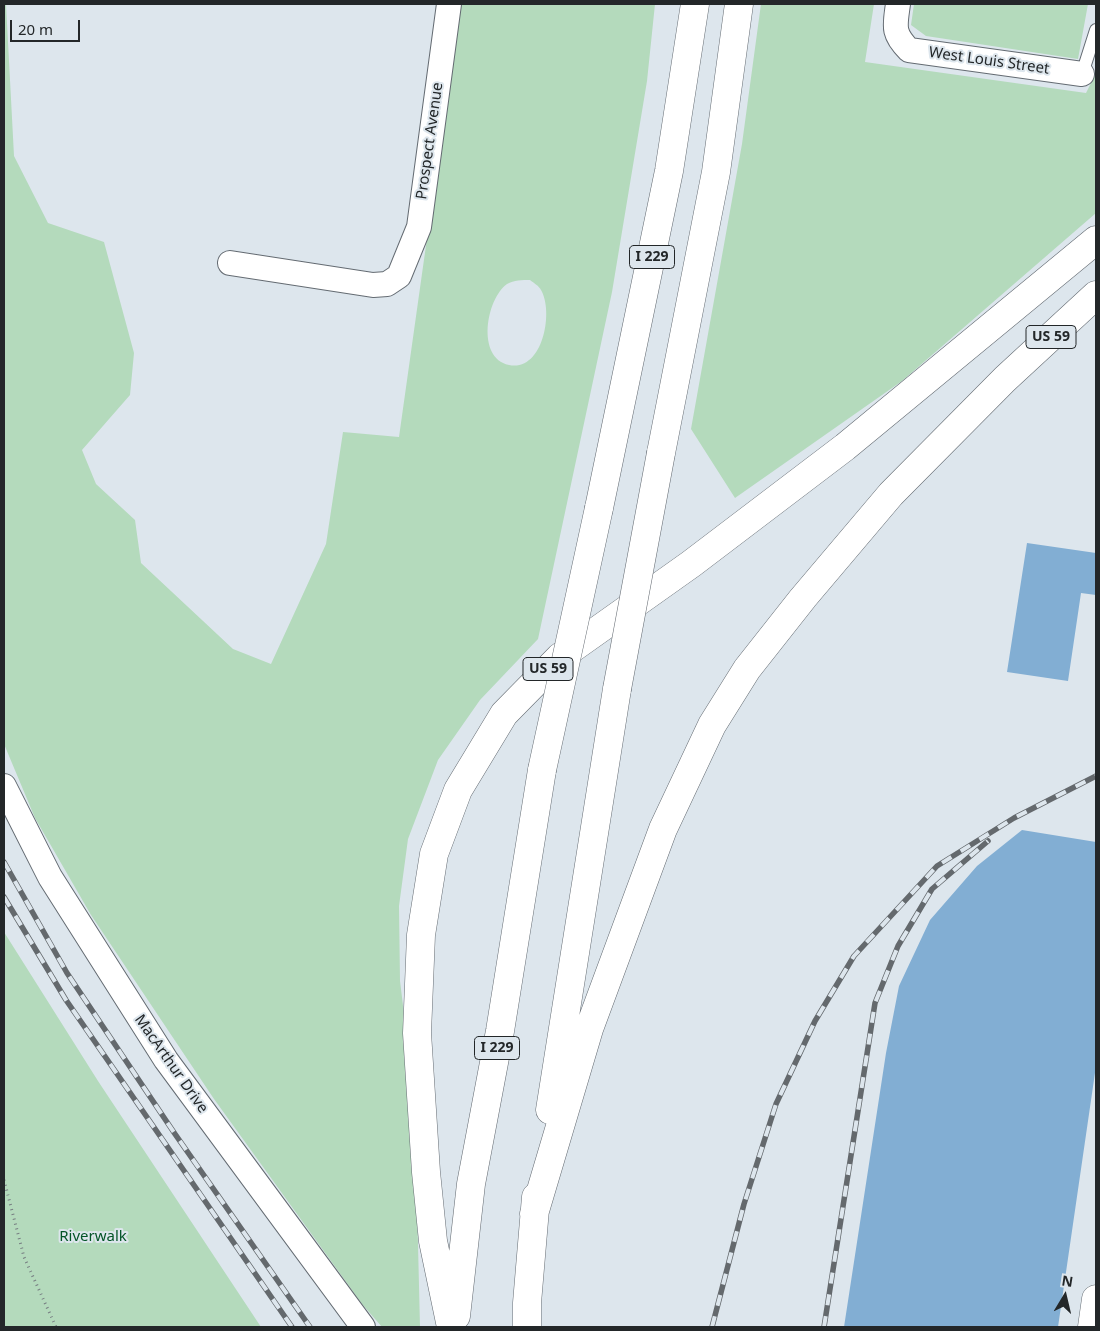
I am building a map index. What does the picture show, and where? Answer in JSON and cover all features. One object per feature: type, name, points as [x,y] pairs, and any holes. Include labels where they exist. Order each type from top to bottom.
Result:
[{"type":"main road","name":"I 229","points":[[453,1327],[471,1184],[500,1031],[542,770],[669,171],[695,4]]},
{"type":"main road","name":"I 229","points":[[527,1327],[534,1214],[562,1028],[617,689],[716,172],[739,4]]},
{"type":"main road","name":"US 59","points":[[453,1327],[433,1241],[426,1172],[417,1033],[422,935],[434,854],[458,790],[504,714],[560,656],[691,564],[845,446],[1096,240]]},
{"type":"main road","name":"US 59","points":[[534,1214],[592,1020],[663,829],[712,726],[747,669],[803,598],[891,494],[1005,379],[1096,295]]},
{"type":"main road","points":[[1092,1327],[1096,1299]]},
{"type":"street","name":"Prospect Avenue","points":[[230,263],[373,285],[387,284],[399,276],[419,227],[449,4]]},
{"type":"street","name":"West Louis Street","points":[[898,4],[895,28],[900,41],[909,50],[1082,74]]},
{"type":"street","name":"MacArthur Drive","points":[[4,786],[50,877],[166,1060],[363,1327]]},
{"type":"lane","points":[[1082,74],[1096,30]]},
{"type":"path","points":[[4,1180],[24,1258],[56,1327]]},
{"type":"green space","points":[[4,4],[6,4],[14,156],[48,223],[104,242],[134,353],[130,395],[82,450],[96,484],[135,520],[141,563],[233,649],[271,664],[326,544],[343,432],[399,437],[460,4],[655,4],[647,81],[612,292],[538,639],[480,700],[438,760],[408,839],[399,906],[400,981],[408,1046],[416,1162],[420,1327],[382,1327],[362,1304],[214,1099],[91,915],[35,818],[4,744]],"holes":[[[518,280],[530,280],[538,286],[545,300],[546,325],[543,338],[530,359],[521,365],[509,365],[499,360],[492,352],[488,340],[490,314],[494,302],[507,284]]]},
{"type":"green space","points":[[761,4],[874,4],[865,62],[1086,93],[1096,73],[1096,213],[902,381],[735,498],[691,429],[742,144]]},
{"type":"green space","points":[[914,4],[1088,4],[1078,59],[926,36],[911,25]]},
{"type":"green space","name":"Riverwalk","points":[[4,932],[98,1081],[261,1327],[4,1327]]},
{"type":"building","points":[[1027,543],[1096,553],[1096,595],[1081,593],[1068,681],[1007,672]]},
{"type":"building","points":[[1022,830],[1096,842],[1096,1066],[1058,1327],[844,1327],[886,1053],[899,986],[930,920],[977,866]]},
{"type":"railway","points":[[712,1327],[744,1204],[776,1104],[815,1021],[854,956],[937,866],[1014,818],[1096,776]]},
{"type":"railway","points":[[824,1327],[875,1003],[898,946],[932,889],[988,841]]},
{"type":"railway","points":[[4,862],[67,973],[175,1134],[310,1327]]},
{"type":"railway","points":[[4,897],[66,1000],[292,1327]]}]
